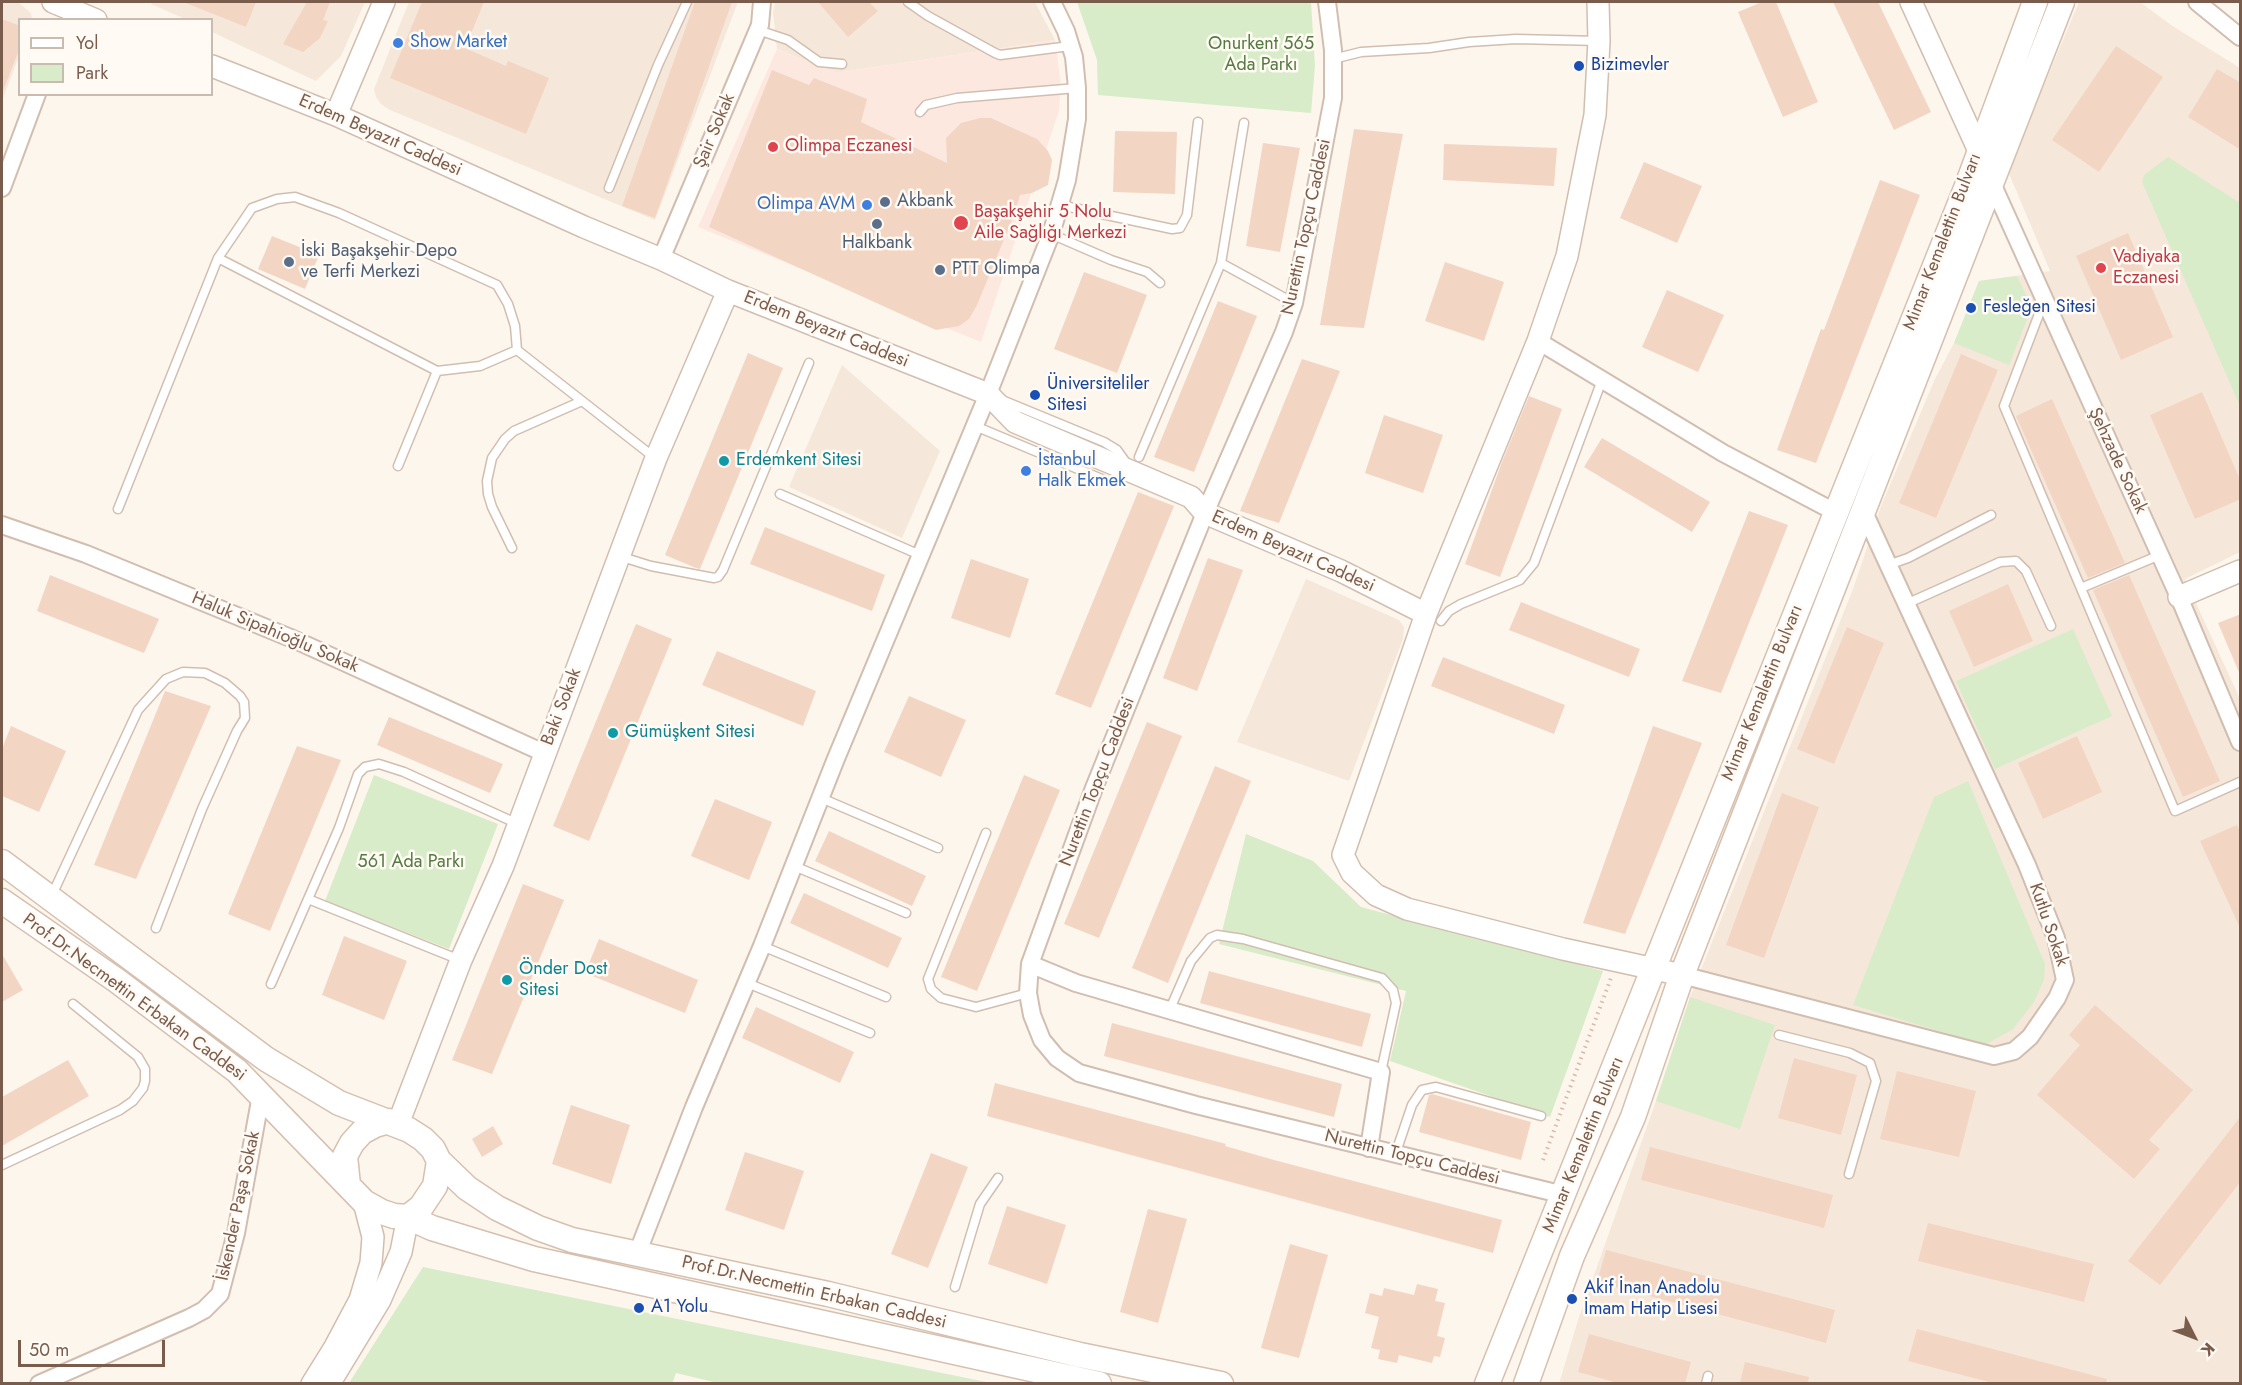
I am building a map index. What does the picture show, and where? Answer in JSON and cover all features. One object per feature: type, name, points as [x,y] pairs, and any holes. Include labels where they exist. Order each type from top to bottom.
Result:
[{"type":"main road","name":"Mimar Kemalettin Bulvarı","points":[[1487,1383],[1564,1196],[1967,186],[1978,151],[2035,2]]},
{"type":"main road","name":"Mimar Kemalettin Bulvarı","points":[[1526,1383],[1572,1256],[1633,1118],[1682,975],[2062,2]]},
{"type":"main road","points":[[1978,151],[1991,181]]},
{"type":"main road","name":"Prof.Dr.Necmettin Erbakan Caddesi","points":[[2,862],[266,1059],[339,1103],[394,1122]]},
{"type":"main road","name":"Prof.Dr.Necmettin Erbakan Caddesi","points":[[2,901],[116,980],[237,1071],[356,1194]]},
{"type":"main road","points":[[394,1122],[423,1138],[436,1155],[435,1186],[421,1207],[408,1217],[382,1212],[356,1194],[345,1156],[352,1143],[362,1132],[375,1125],[394,1122]]},
{"type":"main road","name":"Prof.Dr.Necmettin Erbakan Caddesi","points":[[436,1155],[467,1188],[497,1208],[538,1228],[572,1240],[828,1294],[1080,1355],[1221,1383]]},
{"type":"main road","name":"Prof.Dr.Necmettin Erbakan Caddesi","points":[[408,1217],[432,1228],[534,1259],[1100,1383]]},
{"type":"street","points":[[336,116],[384,2]]},
{"type":"street","name":"Şair Sokak","points":[[662,259],[758,30],[762,2]]},
{"type":"street","points":[[637,1254],[694,1107],[975,426],[1051,234],[1067,180],[1077,118],[1074,57],[1052,2]]},
{"type":"street","name":"Nurettin Topçu Caddesi","points":[[1327,2],[1333,59],[1333,98],[1293,303],[1284,332],[1205,513],[1094,788],[1030,964],[1028,993],[1032,1015],[1042,1040],[1057,1058],[1079,1073],[1196,1105],[1564,1196]]},
{"type":"street","points":[[1599,2],[1595,115],[1567,256],[1538,341],[1343,855],[1352,873],[1376,895],[1407,909],[1563,949],[1682,975]]},
{"type":"street","points":[[1911,2],[1978,151]]},
{"type":"street","points":[[2197,2],[2241,37]]},
{"type":"street","points":[[63,10],[89,18]]},
{"type":"street","name":"Erdem Beyazıt Caddesi","points":[[213,66],[336,116],[584,227],[662,259],[728,291],[988,394],[1015,422],[1136,465],[1191,497],[1205,513],[1341,571],[1434,617]]},
{"type":"street","points":[[2,188],[36,96]]},
{"type":"street","name":"Şehzade Sokak","points":[[1991,181],[2179,597],[2241,742]]},
{"type":"street","name":"Baki Sokak","points":[[394,1122],[461,960],[503,866],[656,458],[728,291]]},
{"type":"street","points":[[1538,341],[1723,453],[1835,512]]},
{"type":"street","name":"Kutlu Sokak","points":[[1682,975],[1994,1056],[2014,1051],[2030,1037],[2057,998],[2066,980],[2056,938],[2027,865],[1863,510]]},
{"type":"street","name":"Haluk Sipahioğlu Sokak","points":[[2,525],[86,554],[293,639],[544,753]]},
{"type":"street","points":[[2179,597],[2241,572]]},
{"type":"street","points":[[1030,964],[1076,982],[1381,1072],[1369,1148]]},
{"type":"street","name":"İskender Paşa Sokak","points":[[39,1383],[189,1318],[204,1310],[220,1294],[236,1233],[261,1095]]},
{"type":"street","points":[[312,1383],[335,1347],[360,1300],[370,1263],[373,1237],[356,1194]]},
{"type":"street","points":[[329,1383],[380,1300],[401,1252],[408,1217]]},
{"type":"lane","points":[[609,188],[658,65],[687,2]]},
{"type":"lane","points":[[908,2],[928,16],[995,53],[1070,46]]},
{"type":"lane","points":[[758,30],[788,40],[819,62],[842,64]]},
{"type":"lane","points":[[1333,59],[1361,52],[1428,48],[1469,42],[1516,39],[1599,41]]},
{"type":"lane","points":[[920,112],[926,105],[957,98],[1077,88]]},
{"type":"lane","points":[[1060,205],[1172,229],[1180,228],[1187,215],[1198,122]]},
{"type":"lane","points":[[975,426],[1108,482],[1136,465],[1221,263],[1244,123]]},
{"type":"lane","points":[[118,509],[218,258],[252,208],[278,199],[295,197],[339,213],[497,285],[508,303],[515,326],[517,350],[656,458]]},
{"type":"lane","points":[[1051,234],[1111,260],[1147,272],[1160,283]]},
{"type":"lane","points":[[218,258],[437,371],[480,366],[517,350]]},
{"type":"lane","points":[[1221,263],[1293,303]]},
{"type":"lane","points":[[2044,301],[2004,406],[2175,810],[2241,782]]},
{"type":"lane","points":[[619,556],[651,566],[718,577],[809,363]]},
{"type":"lane","points":[[398,466],[437,371]]},
{"type":"lane","points":[[1434,617],[1520,580],[1534,563],[1602,380]]},
{"type":"lane","points":[[512,548],[488,494],[487,481],[492,458],[505,439],[514,431],[582,401]]},
{"type":"lane","points":[[780,494],[920,555]]},
{"type":"lane","points":[[1888,565],[1908,558],[1991,515]]},
{"type":"lane","points":[[2081,588],[2160,555]]},
{"type":"lane","points":[[1906,604],[2000,562],[2016,561],[2026,572],[2051,626]]},
{"type":"lane","points":[[50,898],[138,710],[166,679],[183,672],[205,673],[225,683],[240,696],[244,702],[246,718],[237,731],[202,809],[156,928]]},
{"type":"lane","points":[[271,984],[339,828],[358,774],[369,765],[379,764],[404,772],[518,824]]},
{"type":"lane","points":[[821,798],[938,848]]},
{"type":"lane","points":[[986,833],[928,979],[931,989],[941,998],[976,1007],[1028,993]]},
{"type":"lane","points":[[794,866],[906,913]]},
{"type":"lane","points":[[308,899],[461,960]]},
{"type":"lane","points":[[1170,1009],[1191,962],[1210,938],[1216,935],[1243,939],[1382,978],[1393,990],[1396,1003],[1381,1072]]},
{"type":"lane","points":[[762,946],[886,998]]},
{"type":"lane","points":[[747,983],[870,1033]]},
{"type":"lane","points":[[2,1165],[120,1110],[133,1101],[143,1088],[145,1069],[138,1058],[73,1004]]},
{"type":"lane","points":[[1779,1035],[1850,1053],[1870,1063],[1876,1081],[1849,1174]]},
{"type":"lane","points":[[1395,1155],[1412,1105],[1422,1090],[1436,1087],[1541,1116]]},
{"type":"lane","points":[[955,1287],[980,1204],[998,1178]]},
{"type":"path","points":[[1543,1160],[1618,960]]},
{"type":"shaded area","points":[[2,2],[18,2],[31,13],[32,18],[18,18],[18,59],[2,101]]},
{"type":"shaded area","points":[[152,2],[365,2],[341,56],[316,81],[213,32],[213,18],[183,18],[151,4]]},
{"type":"shaded area","points":[[409,2],[738,2],[655,220],[390,110],[381,104],[374,89]]},
{"type":"shaded area","points":[[775,2],[1035,2],[1055,40],[836,73],[777,49],[773,13]]},
{"type":"shaded area","points":[[2079,2],[2140,2],[2171,25],[2240,68],[2240,552],[2185,579],[2240,699],[2240,1383],[1559,1384],[1578,1320],[1656,1101],[1690,997],[1853,589],[1881,506],[1935,379],[1954,343],[1979,281],[2050,271],[2008,171]]},
{"type":"shaded area","name":"Olimpa AVM","points":[[1055,40],[1061,85],[1059,111],[981,342],[698,227],[777,49],[836,73]]},
{"type":"shaded area","points":[[842,365],[940,451],[902,538],[789,487]]},
{"type":"shaded area","points":[[1306,579],[1399,620],[1404,627],[1403,639],[1349,781],[1237,742]]},
{"type":"green space","name":"Onurkent 565 Ada Parkı","points":[[1077,2],[1311,2],[1315,66],[1311,113],[1098,95],[1097,60]]},
{"type":"green space","points":[[2168,157],[2240,203],[2240,406],[2142,182],[2144,175]]},
{"type":"green space","points":[[2017,276],[2032,307],[2009,365],[1954,343],[1979,281]]},
{"type":"green space","points":[[2073,629],[2112,716],[1995,769],[1956,681]]},
{"type":"green space","name":"561 Ada Parkı","points":[[374,775],[498,824],[449,949],[325,901]]},
{"type":"green space","points":[[1968,781],[2045,964],[2044,980],[2034,1002],[2013,1029],[1985,1045],[1853,1005],[1934,797]]},
{"type":"green space","points":[[1246,834],[1313,861],[1361,907],[1603,971],[1550,1117],[1390,1061],[1406,991],[1219,944]]},
{"type":"green space","points":[[1690,997],[1775,1025],[1740,1129],[1656,1101]]},
{"type":"green space","points":[[423,1267],[991,1383],[722,1384],[676,1373],[672,1384],[349,1383]]},
{"type":"building","points":[[183,2],[256,2],[246,27]]},
{"type":"building","points":[[307,2],[330,2],[323,20],[328,21],[320,38],[303,52],[283,44]]},
{"type":"building","points":[[422,2],[484,2],[465,48],[506,66],[508,61],[549,78],[526,134],[390,78]]},
{"type":"building","points":[[695,2],[732,2],[655,218],[622,206]]},
{"type":"building","points":[[818,2],[869,2],[878,11],[848,37]]},
{"type":"building","points":[[1762,2],[1776,2],[1818,102],[1783,117],[1738,12]]},
{"type":"building","points":[[1833,2],[1878,2],[1931,112],[1894,130]]},
{"type":"building","points":[[2,19],[18,25],[18,52],[3,91]]},
{"type":"building","points":[[2116,46],[2163,77],[2099,172],[2052,140]]},
{"type":"building","points":[[2217,69],[2241,83],[2241,150],[2188,117]]},
{"type":"building","name":"Olimpa AVM","points":[[772,70],[809,85],[814,78],[867,99],[861,122],[947,163],[946,138],[961,123],[980,118],[991,118],[1037,139],[1048,151],[1052,160],[1048,185],[1032,193],[1020,195],[977,305],[969,319],[959,326],[936,330],[709,227]]},
{"type":"building","points":[[1354,129],[1403,134],[1364,328],[1320,325]]},
{"type":"building","points":[[1115,131],[1177,132],[1175,194],[1113,192]]},
{"type":"building","points":[[1263,143],[1300,148],[1280,252],[1246,246]]},
{"type":"building","points":[[1444,144],[1557,148],[1554,186],[1443,180]]},
{"type":"building","points":[[1644,162],[1702,186],[1677,243],[1620,218]]},
{"type":"building","points":[[1880,180],[1920,195],[1816,463],[1777,450],[1821,329],[1824,330]]},
{"type":"building","points":[[2128,233],[2173,337],[2121,360],[2076,256]]},
{"type":"building","name":"İski Başakşehir Depo ve Terfi Merkezi","points":[[272,236],[319,255],[305,289],[258,269]]},
{"type":"building","points":[[1445,262],[1504,282],[1484,341],[1425,321]]},
{"type":"building","points":[[1084,272],[1147,295],[1117,373],[1054,349]]},
{"type":"building","points":[[1667,290],[1724,315],[1698,372],[1642,347]]},
{"type":"building","points":[[1218,301],[1257,316],[1194,472],[1154,457]]},
{"type":"building","name":"Erdemkent Sitesi","points":[[748,353],[783,368],[700,569],[665,555]]},
{"type":"building","points":[[1961,354],[1998,370],[1936,518],[1899,503]]},
{"type":"building","points":[[1302,359],[1340,371],[1279,523],[1240,511]]},
{"type":"building","points":[[2202,392],[2241,482],[2241,499],[2195,519],[2150,415]]},
{"type":"building","points":[[1529,396],[1562,409],[1500,577],[1465,564]]},
{"type":"building","points":[[2052,399],[2125,563],[2088,578],[2016,416]]},
{"type":"building","points":[[1384,415],[1443,435],[1423,493],[1365,473]]},
{"type":"building","points":[[1602,438],[1710,502],[1692,532],[1584,467]]},
{"type":"building","points":[[1138,492],[1174,506],[1091,708],[1055,694]]},
{"type":"building","points":[[1749,511],[1788,525],[1721,693],[1682,681]]},
{"type":"building","points":[[765,527],[885,575],[872,611],[750,564]]},
{"type":"building","points":[[1208,558],[1243,570],[1197,691],[1163,678]]},
{"type":"building","points":[[971,559],[1029,579],[1010,638],[951,618]]},
{"type":"building","points":[[50,575],[159,619],[144,653],[37,611]]},
{"type":"building","points":[[2129,575],[2220,781],[2183,797],[2093,590]]},
{"type":"building","points":[[2008,584],[2033,641],[1974,667],[1949,611]]},
{"type":"building","points":[[1521,602],[1640,649],[1629,677],[1509,630]]},
{"type":"building","points":[[2241,614],[2241,677],[2218,623]]},
{"type":"building","name":"Gümüşkent Sitesi","points":[[636,624],[672,639],[589,841],[553,826]]},
{"type":"building","points":[[1847,627],[1884,643],[1834,764],[1797,749]]},
{"type":"building","points":[[717,651],[816,691],[803,726],[702,685]]},
{"type":"building","points":[[1443,657],[1565,705],[1554,734],[1431,686]]},
{"type":"building","points":[[165,691],[211,706],[136,879],[94,865]]},
{"type":"building","points":[[909,696],[966,720],[941,777],[884,752]]},
{"type":"building","points":[[389,717],[503,764],[490,793],[377,745]]},
{"type":"building","points":[[1147,722],[1182,736],[1099,938],[1064,924]]},
{"type":"building","points":[[11,726],[66,751],[39,812],[2,796],[2,749]]},
{"type":"building","points":[[1653,726],[1702,743],[1625,934],[1583,923]]},
{"type":"building","points":[[2077,736],[2102,792],[2043,819],[2018,763]]},
{"type":"building","points":[[297,746],[341,760],[270,931],[228,914]]},
{"type":"building","points":[[1215,766],[1251,781],[1168,983],[1132,968]]},
{"type":"building","points":[[1024,775],[1060,790],[977,991],[941,977]]},
{"type":"building","points":[[1782,793],[1819,807],[1764,958],[1726,945]]},
{"type":"building","points":[[715,799],[772,822],[749,880],[691,856]]},
{"type":"building","points":[[2237,825],[2241,834],[2241,930],[2200,841]]},
{"type":"building","points":[[829,831],[926,876],[912,906],[815,861]]},
{"type":"building","name":"Önder Dost Sitesi","points":[[523,884],[564,900],[492,1074],[452,1060]]},
{"type":"building","points":[[804,893],[902,938],[888,968],[790,923]]},
{"type":"building","points":[[344,936],[407,961],[384,1020],[322,995]]},
{"type":"building","points":[[599,939],[698,980],[685,1013],[585,973]]},
{"type":"building","points":[[2,954],[23,990],[2,1002]]},
{"type":"building","points":[[1209,971],[1371,1014],[1362,1047],[1200,1003]]},
{"type":"building","points":[[2095,1005],[2193,1090],[2149,1140],[2160,1149],[2134,1179],[2037,1095],[2080,1045],[2069,1035]]},
{"type":"building","points":[[756,1007],[854,1052],[840,1083],[742,1038]]},
{"type":"building","points":[[1112,1023],[1342,1084],[1334,1117],[1104,1056]]},
{"type":"building","points":[[1794,1058],[1857,1075],[1841,1135],[1778,1118]]},
{"type":"building","points":[[68,1060],[89,1096],[2,1146],[2,1097]]},
{"type":"building","points":[[1897,1071],[1976,1091],[1959,1157],[1880,1139]]},
{"type":"building","points":[[995,1083],[1502,1220],[1493,1253],[987,1116]]},
{"type":"building","points":[[1429,1095],[1531,1122],[1521,1160],[1419,1132]]},
{"type":"building","points":[[571,1105],[630,1125],[611,1184],[552,1164]]},
{"type":"building","points":[[2241,1116],[2241,1181],[2160,1285],[2128,1261]]},
{"type":"building","points":[[493,1126],[503,1144],[482,1157],[472,1139]]},
{"type":"building","points":[[1650,1147],[1833,1195],[1824,1228],[1641,1180]]},
{"type":"building","points":[[745,1152],[804,1171],[784,1230],[725,1210]]},
{"type":"building","points":[[931,1153],[968,1167],[928,1268],[891,1254]]},
{"type":"building","points":[[1007,1206],[1066,1225],[1047,1284],[988,1264]]},
{"type":"building","points":[[1148,1209],[1187,1219],[1158,1323],[1120,1312]]},
{"type":"building","points":[[1928,1223],[2094,1264],[2084,1302],[1918,1261]]},
{"type":"building","points":[[1290,1244],[1328,1255],[1299,1358],[1261,1348]]},
{"type":"building","points":[[1606,1250],[1835,1310],[1826,1343],[1597,1282]]},
{"type":"building","points":[[1417,1284],[1438,1289],[1435,1301],[1445,1303],[1437,1336],[1445,1338],[1440,1357],[1434,1356],[1432,1363],[1399,1355],[1397,1363],[1378,1359],[1380,1350],[1371,1348],[1379,1317],[1365,1313],[1370,1293],[1382,1296],[1384,1288],[1414,1295]]},
{"type":"building","points":[[1917,1329],[2107,1379],[2106,1383],[1993,1383],[1908,1361]]},
{"type":"building","points":[[1589,1334],[1691,1362],[1685,1383],[1618,1383],[1578,1372]]},
{"type":"building","points":[[1745,1362],[1809,1377],[1808,1383],[1740,1383]]},
{"type":"place","name":"Show Market","points":[[398,43]]},
{"type":"place","name":"Bizimevler","points":[[1579,66]]},
{"type":"place","name":"Olimpa Eczanesi","points":[[773,147]]},
{"type":"place","name":"Akbank","points":[[885,202]]},
{"type":"place","name":"Olimpa AVM","points":[[867,205]]},
{"type":"place","name":"Başakşehir 5 Nolu Aile Sağlığı Merkezi","points":[[961,223]]},
{"type":"place","name":"Halkbank","points":[[877,224]]},
{"type":"place","name":"İski Başakşehir Depo ve Terfi Merkezi","points":[[289,262]]},
{"type":"place","name":"Vadiyaka Eczanesi","points":[[2101,268]]},
{"type":"place","name":"PTT Olimpa","points":[[940,270]]},
{"type":"place","name":"Fesleğen Sitesi","points":[[1971,308]]},
{"type":"place","name":"Üniversiteliler Sitesi","points":[[1035,395]]},
{"type":"place","name":"Erdemkent Sitesi","points":[[724,461]]},
{"type":"place","name":"İstanbul Halk Ekmek","points":[[1026,471]]},
{"type":"place","name":"Gümüşkent Sitesi","points":[[613,733]]},
{"type":"place","name":"Önder Dost Sitesi","points":[[507,980]]},
{"type":"place","name":"Akif İnan Anadolu İmam Hatip Lisesi","points":[[1572,1299]]},
{"type":"place","name":"A1 Yolu","points":[[639,1308]]}]
